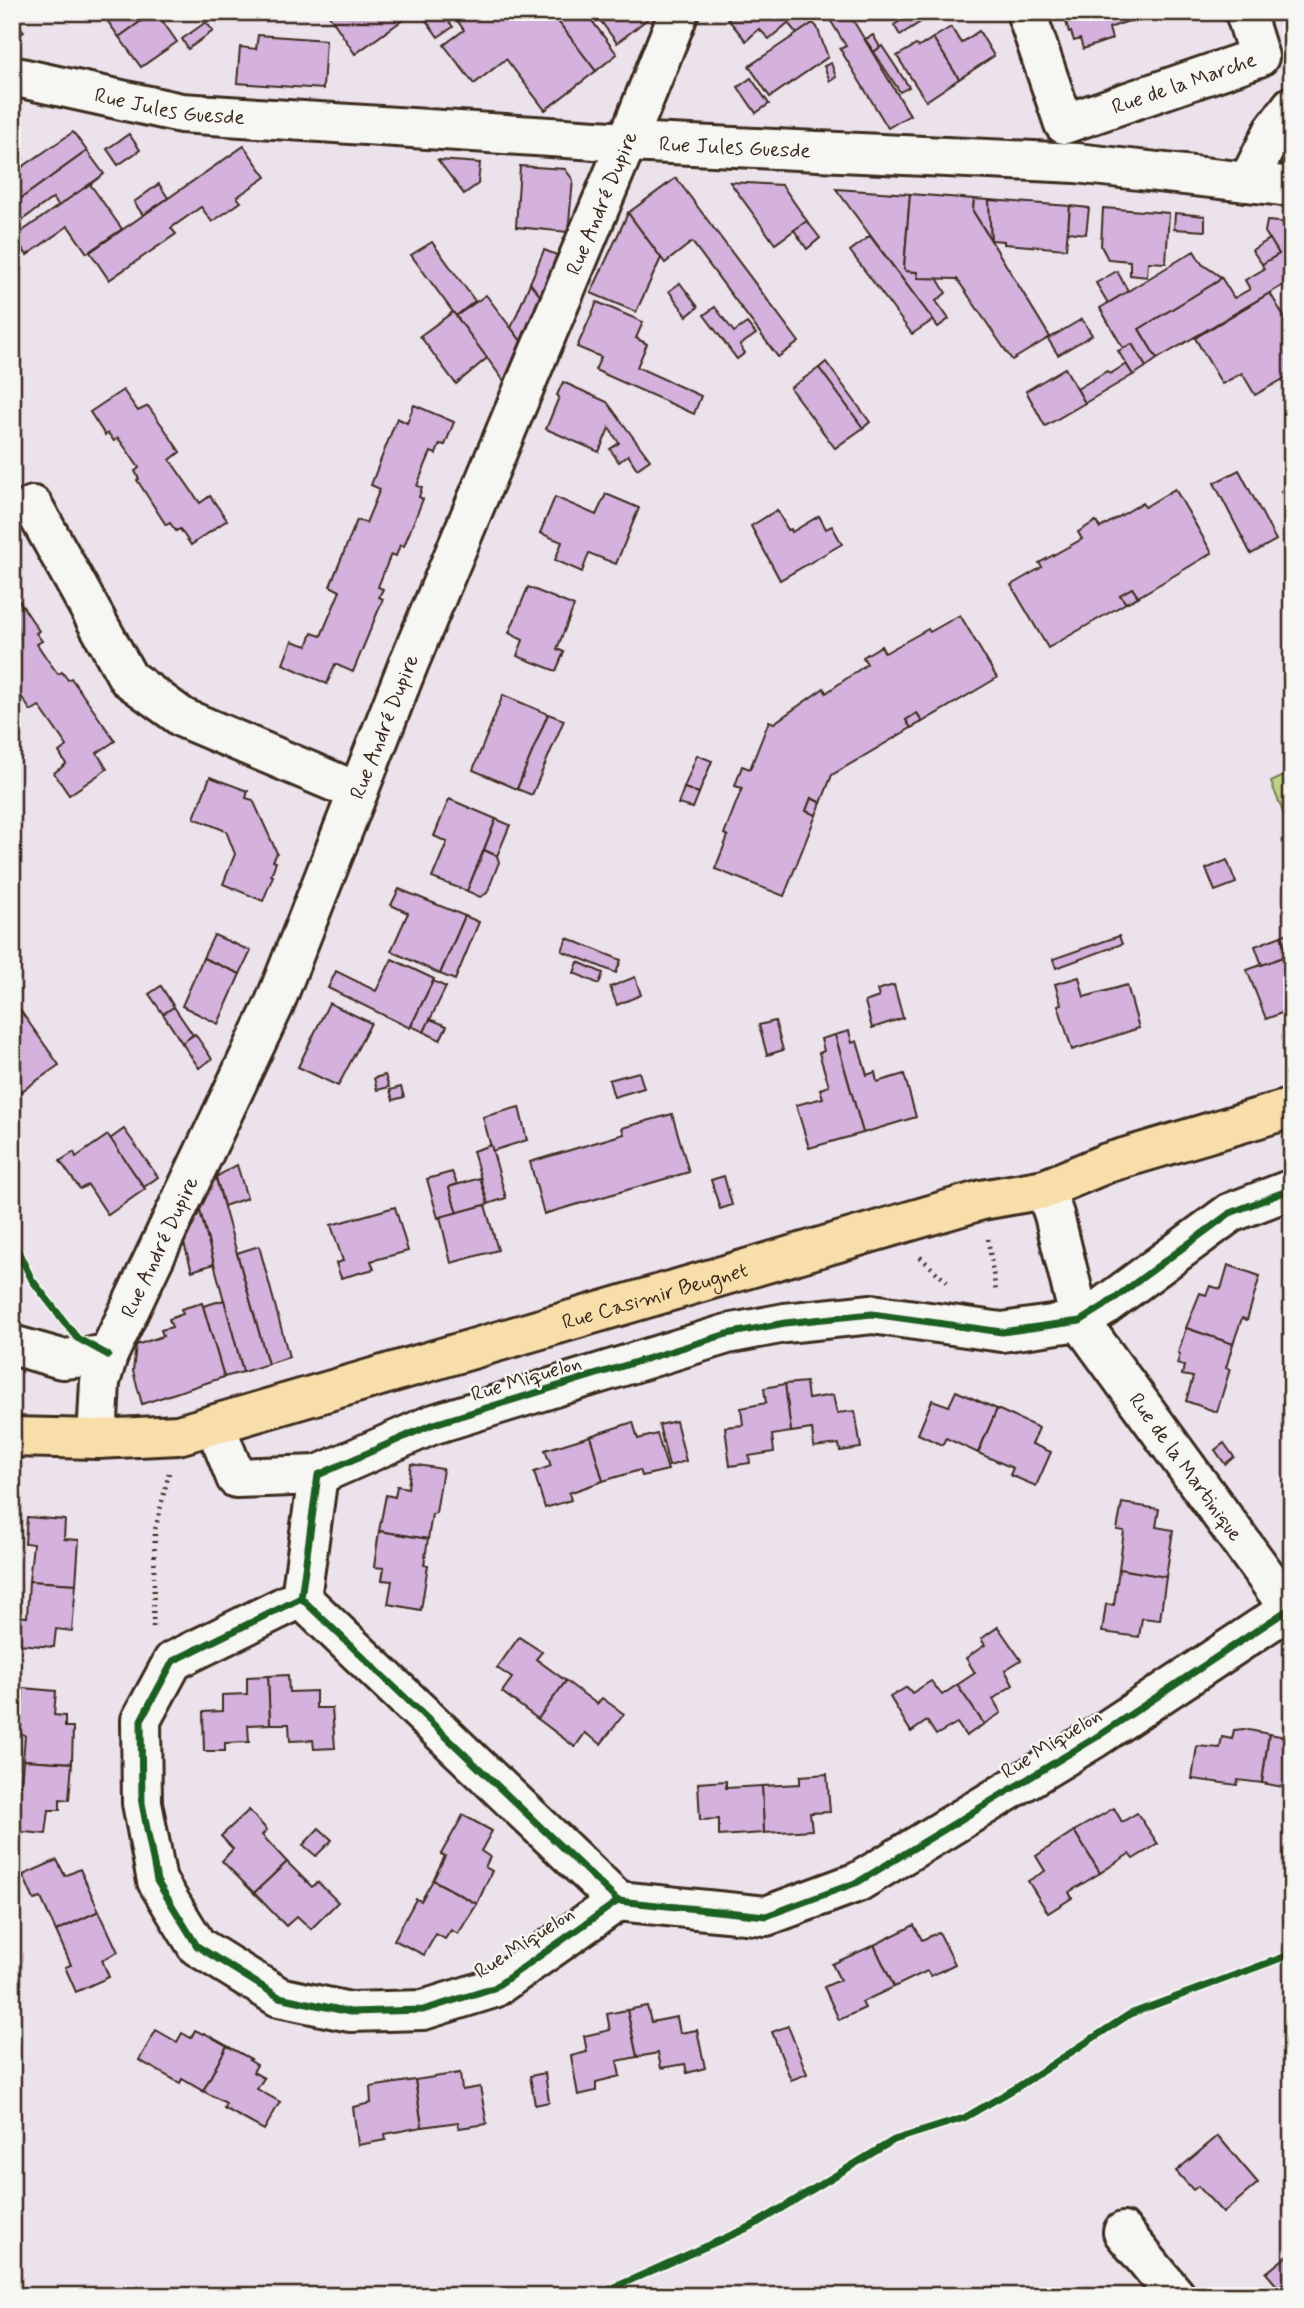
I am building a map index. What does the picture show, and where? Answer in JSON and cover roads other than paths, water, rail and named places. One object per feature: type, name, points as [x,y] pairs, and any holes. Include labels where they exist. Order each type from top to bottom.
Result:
[{"type":"main road","name":"Rue Casimir Beugnet","points":[[12,1437],[97,1439],[178,1435],[886,1227],[982,1200],[1045,1189],[1107,1163],[1292,1108]]},
{"type":"street","name":"Rue André Dupire","points":[[97,1439],[100,1382],[108,1355],[274,1005],[424,626],[679,12]]},
{"type":"street","name":"Rue de la Marche","points":[[1026,12],[1063,124],[1259,57],[1245,12]]},
{"type":"street","name":"Rue Jules Guesde","points":[[12,76],[181,113],[627,142],[1076,163],[1292,187]]},
{"type":"street","points":[[1248,182],[1274,130],[1292,106]]},
{"type":"street","points":[[33,506],[128,678],[183,718],[358,792]]},
{"type":"street","name":"Rue de la Martinique","points":[[1045,1189],[1055,1215],[1080,1321],[1290,1610]]},
{"type":"street","points":[[1080,1321],[1230,1213],[1292,1189]]},
{"type":"street","name":"Rue Miquelon","points":[[215,1424],[236,1478],[318,1475],[431,1425],[727,1334],[785,1323],[872,1314],[1002,1332],[1080,1321]]},
{"type":"street","points":[[12,1345],[62,1359],[108,1355]]},
{"type":"street","points":[[318,1475],[301,1598],[618,1901]]},
{"type":"street","name":"Rue Miquelon","points":[[301,1598],[173,1661],[141,1720],[142,1803],[157,1881],[197,1946],[279,1997],[350,2012],[423,2010],[494,1988],[618,1901],[766,1916],[858,1882],[1095,1738],[1290,1610]]},
{"type":"street","points":[[1123,2232],[1176,2296]]}]
